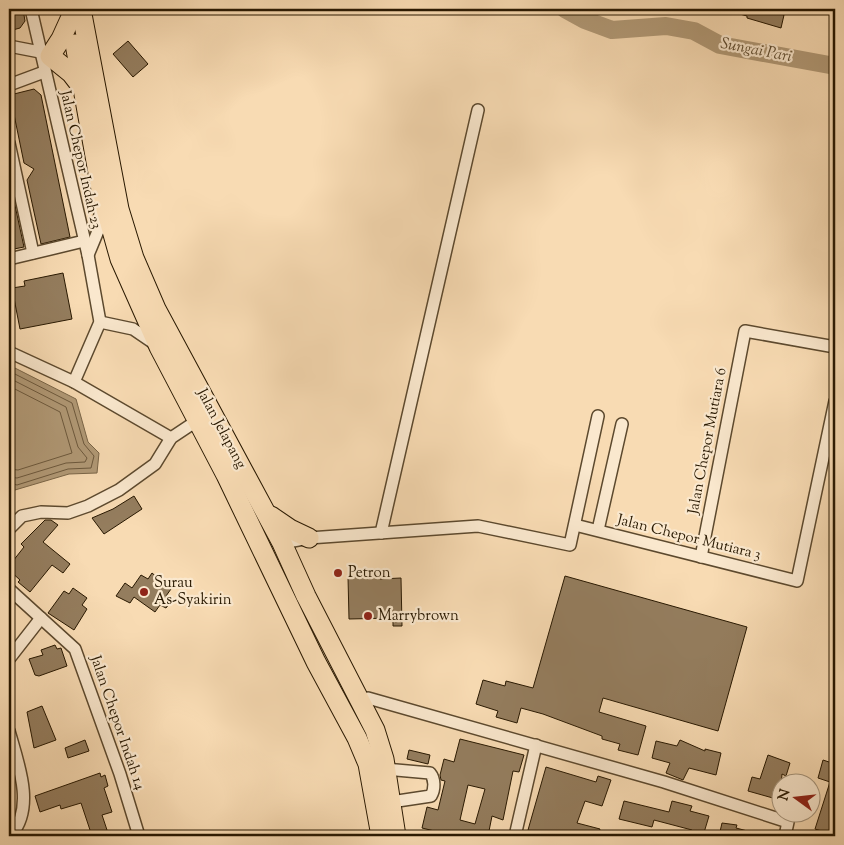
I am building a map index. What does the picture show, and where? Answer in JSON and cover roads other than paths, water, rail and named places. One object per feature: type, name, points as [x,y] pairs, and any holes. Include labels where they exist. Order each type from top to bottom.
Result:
[{"type":"main road","points":[[74,11],[61,39],[44,59],[71,73],[81,86]]},
{"type":"main road","name":"Jalan Jelapang","points":[[74,11],[119,209],[134,258],[156,309],[266,512],[375,730],[385,769],[396,836]]},
{"type":"main road","name":"Jalan Jelapang","points":[[84,52],[81,86],[102,195],[120,259],[159,347],[198,420],[285,597],[286,622],[304,659],[321,670]]},
{"type":"main road","points":[[266,512],[290,529],[309,538],[292,565]]},
{"type":"main road","points":[[254,533],[267,542],[282,543],[274,576]]},
{"type":"main road","points":[[375,730],[368,698],[356,676],[344,671],[321,670],[357,738],[368,764],[381,836]]},
{"type":"street","name":"Jalan Chepor Indah 23","points":[[31,9],[88,255],[100,322]]},
{"type":"street","points":[[9,46],[44,59]]},
{"type":"street","points":[[9,85],[44,59],[84,52]]},
{"type":"street","points":[[381,533],[478,110]]},
{"type":"street","points":[[9,143],[33,253]]},
{"type":"street","points":[[88,255],[98,231],[102,195]]},
{"type":"street","points":[[9,259],[84,241]]},
{"type":"street","points":[[74,382],[100,322],[134,329],[159,347]]},
{"type":"street","name":"Jalan Chepor Mutiara 6","points":[[701,557],[745,331],[835,347]]},
{"type":"street","points":[[9,352],[74,382],[171,438]]},
{"type":"street","name":"Jalan Chepor Mutiara 3","points":[[575,525],[796,581],[835,401]]},
{"type":"street","points":[[282,543],[309,538],[478,526],[570,545],[598,416]]},
{"type":"street","points":[[9,529],[22,516],[41,512],[68,513],[88,506],[119,490],[155,464],[171,438],[198,420]]},
{"type":"street","points":[[598,530],[622,424]]},
{"type":"street","name":"Jalan Chepor Indah 14","points":[[9,589],[75,649],[120,774],[139,836]]},
{"type":"street","points":[[9,659],[41,618]]},
{"type":"street","points":[[368,698],[772,812]]},
{"type":"street","points":[[9,731],[22,773],[23,805],[20,825],[9,835]]},
{"type":"street","points":[[516,836],[536,746]]},
{"type":"street","points":[[385,769],[430,773],[433,777],[434,791],[431,796],[391,802]]},
{"type":"street","points":[[785,836],[789,822]]},
{"type":"water","points":[[9,365],[76,399],[88,442],[99,453],[97,473],[69,474],[15,490],[9,487]]},
{"type":"waterway","name":"Sungai Pari","points":[[565,9],[585,20],[612,30],[666,26],[694,31],[720,45],[835,66]]},
{"type":"place","name":"Petron","points":[[338,573]]},
{"type":"place","name":"Surau As-Syakirin","points":[[144,592]]},
{"type":"place","name":"Marrybrown","points":[[368,616]]}]
